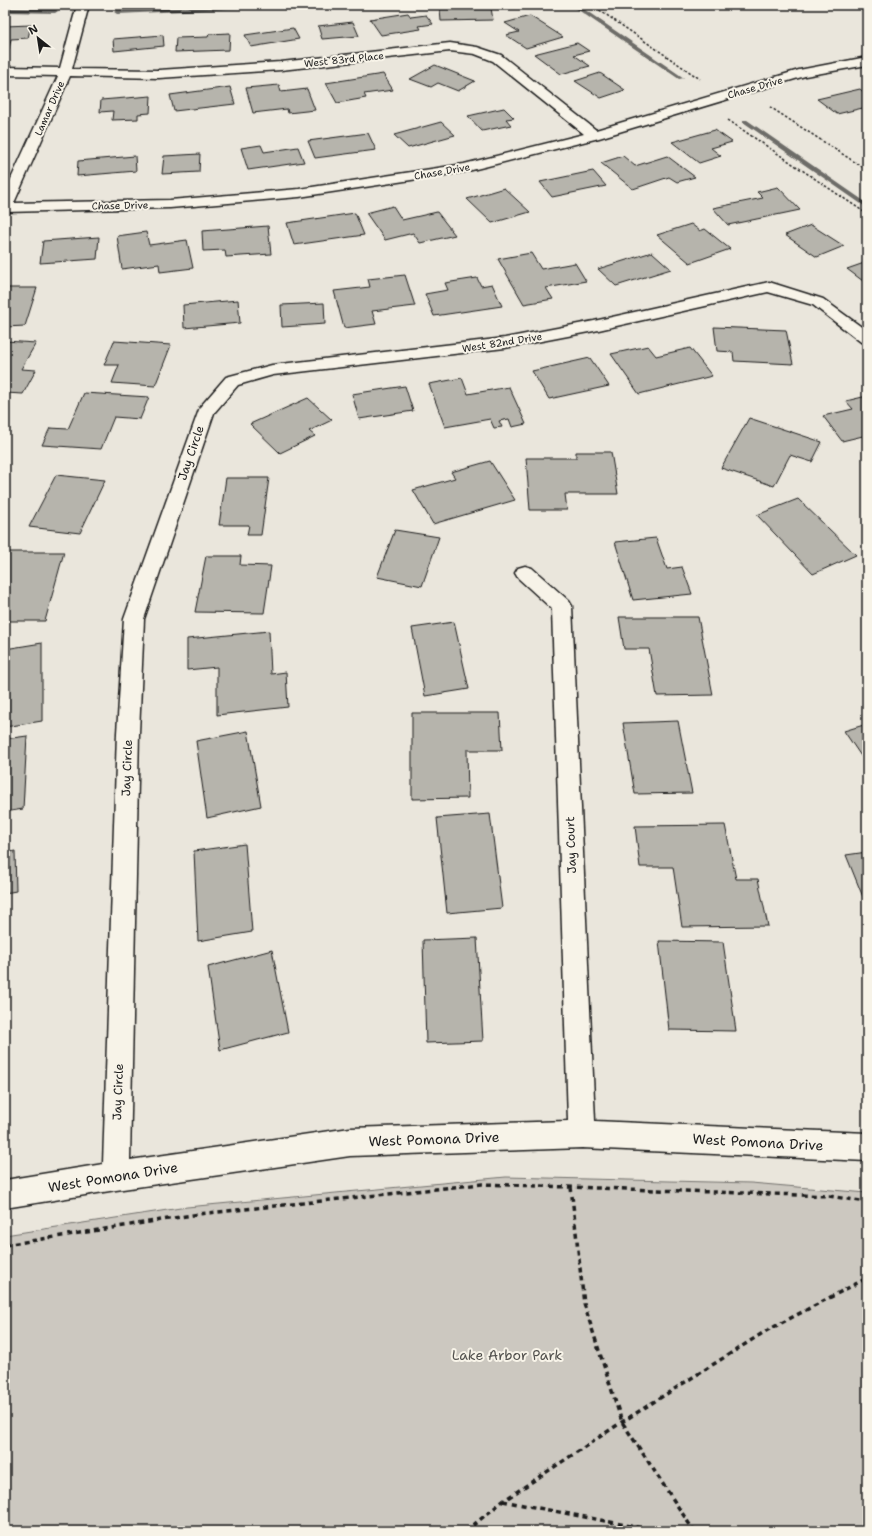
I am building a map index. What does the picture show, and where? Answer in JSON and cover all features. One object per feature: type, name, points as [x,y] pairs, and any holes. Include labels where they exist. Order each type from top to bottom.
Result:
[{"type":"street","name":"Lamar Drive","points":[[5,207],[65,74],[83,5]]},
{"type":"street","name":"West 83rd Place","points":[[5,72],[65,74],[159,74],[266,67],[457,48],[477,51],[496,58],[594,136]]},
{"type":"street","name":"Chase Drive","points":[[5,207],[170,204],[299,193],[464,168],[594,136],[803,73],[867,61]]},
{"type":"street","name":"West 82nd Drive","points":[[232,381],[272,370],[505,343],[594,326],[769,287],[818,302],[867,338]]},
{"type":"street","name":"Jay Circle","points":[[116,1176],[128,733],[134,619],[206,411],[232,381]]},
{"type":"street","name":"Jay Court","points":[[525,572],[562,606],[582,1134]]},
{"type":"street","name":"West Pomona Drive","points":[[5,1194],[116,1176],[350,1142],[582,1134],[867,1147]]},
{"type":"path","points":[[767,105],[867,170]]},
{"type":"path","points":[[5,1245],[199,1214],[482,1184],[829,1196],[867,1202]]},
{"type":"path","points":[[572,1187],[584,1304],[622,1422],[694,1531]]},
{"type":"path","points":[[466,1531],[503,1500],[766,1330],[867,1278]]},
{"type":"path","points":[[503,1500],[656,1531]]},
{"type":"green space","name":"Lake Arbor Park","points":[[506,1177],[751,1183],[867,1193],[867,1531],[5,1531],[5,1235],[187,1207]]},
{"type":"building","points":[[491,8],[493,20],[441,21],[440,9]]},
{"type":"building","points":[[408,13],[411,17],[426,15],[433,24],[419,26],[421,29],[381,35],[370,19]]},
{"type":"building","points":[[530,16],[563,37],[526,48],[506,35],[519,32],[505,23]]},
{"type":"building","points":[[353,22],[359,36],[322,39],[318,26]]},
{"type":"building","points":[[31,25],[28,38],[11,39],[9,49],[5,50],[5,26]]},
{"type":"building","points":[[293,28],[299,39],[251,47],[245,35]]},
{"type":"building","points":[[230,33],[229,50],[175,52],[176,38],[208,37],[209,34]]},
{"type":"building","points":[[163,35],[164,46],[114,51],[113,39]]},
{"type":"building","points":[[577,43],[589,51],[574,55],[590,66],[561,74],[534,54]]},
{"type":"building","points":[[435,65],[475,81],[458,91],[438,83],[431,87],[410,79]]},
{"type":"building","points":[[600,73],[625,90],[601,98],[575,81]]},
{"type":"building","points":[[383,74],[393,90],[364,94],[366,98],[337,103],[326,83]]},
{"type":"building","points":[[279,85],[281,92],[307,89],[315,110],[288,113],[287,109],[253,113],[246,88]]},
{"type":"building","points":[[230,87],[235,104],[174,111],[170,95]]},
{"type":"building","points":[[860,89],[867,95],[867,107],[837,114],[817,99]]},
{"type":"building","points":[[151,96],[150,113],[138,114],[138,119],[112,120],[113,111],[100,112],[101,100]]},
{"type":"building","points":[[504,108],[514,118],[506,119],[511,125],[482,131],[468,116]]},
{"type":"building","points":[[441,122],[455,135],[408,148],[394,135]]},
{"type":"building","points":[[715,130],[732,142],[711,148],[721,156],[699,163],[672,142]]},
{"type":"building","points":[[368,133],[376,150],[315,158],[308,141]]},
{"type":"building","points":[[261,145],[264,152],[298,147],[304,162],[248,170],[241,148]]},
{"type":"building","points":[[200,154],[199,172],[162,174],[164,156]]},
{"type":"building","points":[[135,156],[136,171],[77,176],[78,161]]},
{"type":"building","points":[[623,156],[635,166],[667,156],[695,177],[677,182],[669,177],[633,189],[601,163]]},
{"type":"building","points":[[593,171],[606,186],[552,197],[540,182]]},
{"type":"building","points":[[778,187],[800,210],[728,225],[713,208],[763,198],[757,192]]},
{"type":"building","points":[[504,188],[530,212],[492,223],[467,199]]},
{"type":"building","points":[[393,206],[402,220],[437,212],[455,235],[420,243],[413,233],[385,240],[366,213]]},
{"type":"building","points":[[355,213],[364,235],[294,245],[287,223]]},
{"type":"building","points":[[691,224],[700,231],[705,229],[730,249],[690,263],[657,235]]},
{"type":"building","points":[[811,225],[844,246],[817,257],[785,235]]},
{"type":"building","points":[[268,226],[271,254],[226,257],[225,250],[203,251],[202,231]]},
{"type":"building","points":[[146,232],[149,245],[187,240],[193,268],[160,272],[159,264],[122,269],[117,236]]},
{"type":"building","points":[[99,237],[97,259],[40,263],[43,241]]},
{"type":"building","points":[[652,252],[671,269],[616,286],[598,269]]},
{"type":"building","points":[[531,253],[541,269],[575,263],[586,281],[546,288],[553,299],[524,304],[498,259]]},
{"type":"building","points":[[867,262],[867,284],[847,269]]},
{"type":"building","points":[[405,275],[415,306],[372,311],[376,324],[344,328],[334,291],[370,287],[368,279]]},
{"type":"building","points":[[477,278],[481,286],[492,284],[502,306],[434,316],[425,294],[448,290],[445,283]]},
{"type":"building","points":[[5,288],[37,288],[25,326],[5,327]]},
{"type":"building","points":[[238,300],[240,323],[184,328],[183,305]]},
{"type":"building","points":[[324,303],[325,324],[282,327],[281,305]]},
{"type":"building","points":[[714,327],[786,330],[793,364],[734,361],[733,352],[717,351]]},
{"type":"building","points":[[5,341],[36,343],[21,369],[36,370],[23,394],[5,393]]},
{"type":"building","points":[[114,341],[171,345],[155,386],[112,383],[119,365],[104,365]]},
{"type":"building","points":[[648,346],[656,356],[690,348],[712,376],[639,394],[611,354]]},
{"type":"building","points":[[590,358],[609,386],[549,399],[532,371]]},
{"type":"building","points":[[462,378],[468,394],[509,387],[526,424],[512,427],[509,419],[499,421],[502,427],[494,428],[490,419],[445,427],[429,384]]},
{"type":"building","points":[[405,386],[413,411],[359,419],[352,394]]},
{"type":"building","points":[[84,393],[149,397],[140,419],[114,417],[101,449],[42,445],[50,428],[68,429]]},
{"type":"building","points":[[867,396],[867,435],[842,441],[823,416],[853,409],[846,401]]},
{"type":"building","points":[[308,398],[332,420],[309,431],[315,436],[280,453],[250,424]]},
{"type":"building","points":[[749,418],[822,442],[812,462],[790,455],[774,486],[721,468]]},
{"type":"building","points":[[576,452],[611,452],[618,494],[565,494],[567,510],[530,510],[526,458],[576,458]]},
{"type":"building","points":[[490,461],[515,500],[433,524],[413,490],[455,478],[451,472]]},
{"type":"building","points":[[56,475],[105,480],[80,533],[29,527]]},
{"type":"building","points":[[226,478],[269,478],[261,535],[247,535],[249,525],[219,525]]},
{"type":"building","points":[[798,499],[856,555],[813,574],[757,515]]},
{"type":"building","points":[[395,530],[439,537],[422,586],[377,577]]},
{"type":"building","points":[[656,538],[667,569],[682,567],[692,594],[633,600],[615,542]]},
{"type":"building","points":[[9,552],[64,552],[45,621],[5,621],[5,565]]},
{"type":"building","points":[[206,556],[241,556],[240,565],[271,566],[264,613],[195,612]]},
{"type":"building","points":[[619,617],[698,617],[713,695],[657,696],[649,649],[624,649]]},
{"type":"building","points":[[454,622],[469,689],[425,696],[412,628]]},
{"type":"building","points":[[269,631],[271,674],[286,672],[288,707],[217,715],[217,667],[187,670],[187,639]]},
{"type":"building","points":[[42,643],[42,721],[5,727],[5,649]]},
{"type":"building","points":[[412,713],[500,713],[502,750],[467,750],[468,798],[412,799]]},
{"type":"building","points":[[678,721],[692,793],[635,794],[623,723]]},
{"type":"building","points":[[867,724],[867,765],[844,731]]},
{"type":"building","points":[[248,731],[261,806],[207,818],[196,741]]},
{"type":"building","points":[[27,736],[23,809],[5,812],[5,739]]},
{"type":"building","points":[[490,814],[502,908],[447,913],[437,818]]},
{"type":"building","points":[[725,825],[736,879],[758,879],[768,926],[682,927],[673,867],[640,867],[635,826]]},
{"type":"building","points":[[245,844],[252,932],[198,941],[194,851]]},
{"type":"building","points":[[15,851],[16,891],[5,893],[5,853]]},
{"type":"building","points":[[867,852],[867,896],[863,897],[846,855]]},
{"type":"building","points":[[477,938],[483,1041],[426,1043],[423,940]]},
{"type":"building","points":[[659,941],[723,942],[736,1031],[669,1030]]},
{"type":"building","points":[[272,950],[288,1032],[220,1050],[208,967]]},
{"type":"waterway","points":[[117,12],[273,5]]},
{"type":"waterway","points":[[574,5],[681,78]]},
{"type":"waterway","points":[[5,10],[55,11]]},
{"type":"waterway","points":[[745,121],[867,206]]}]
